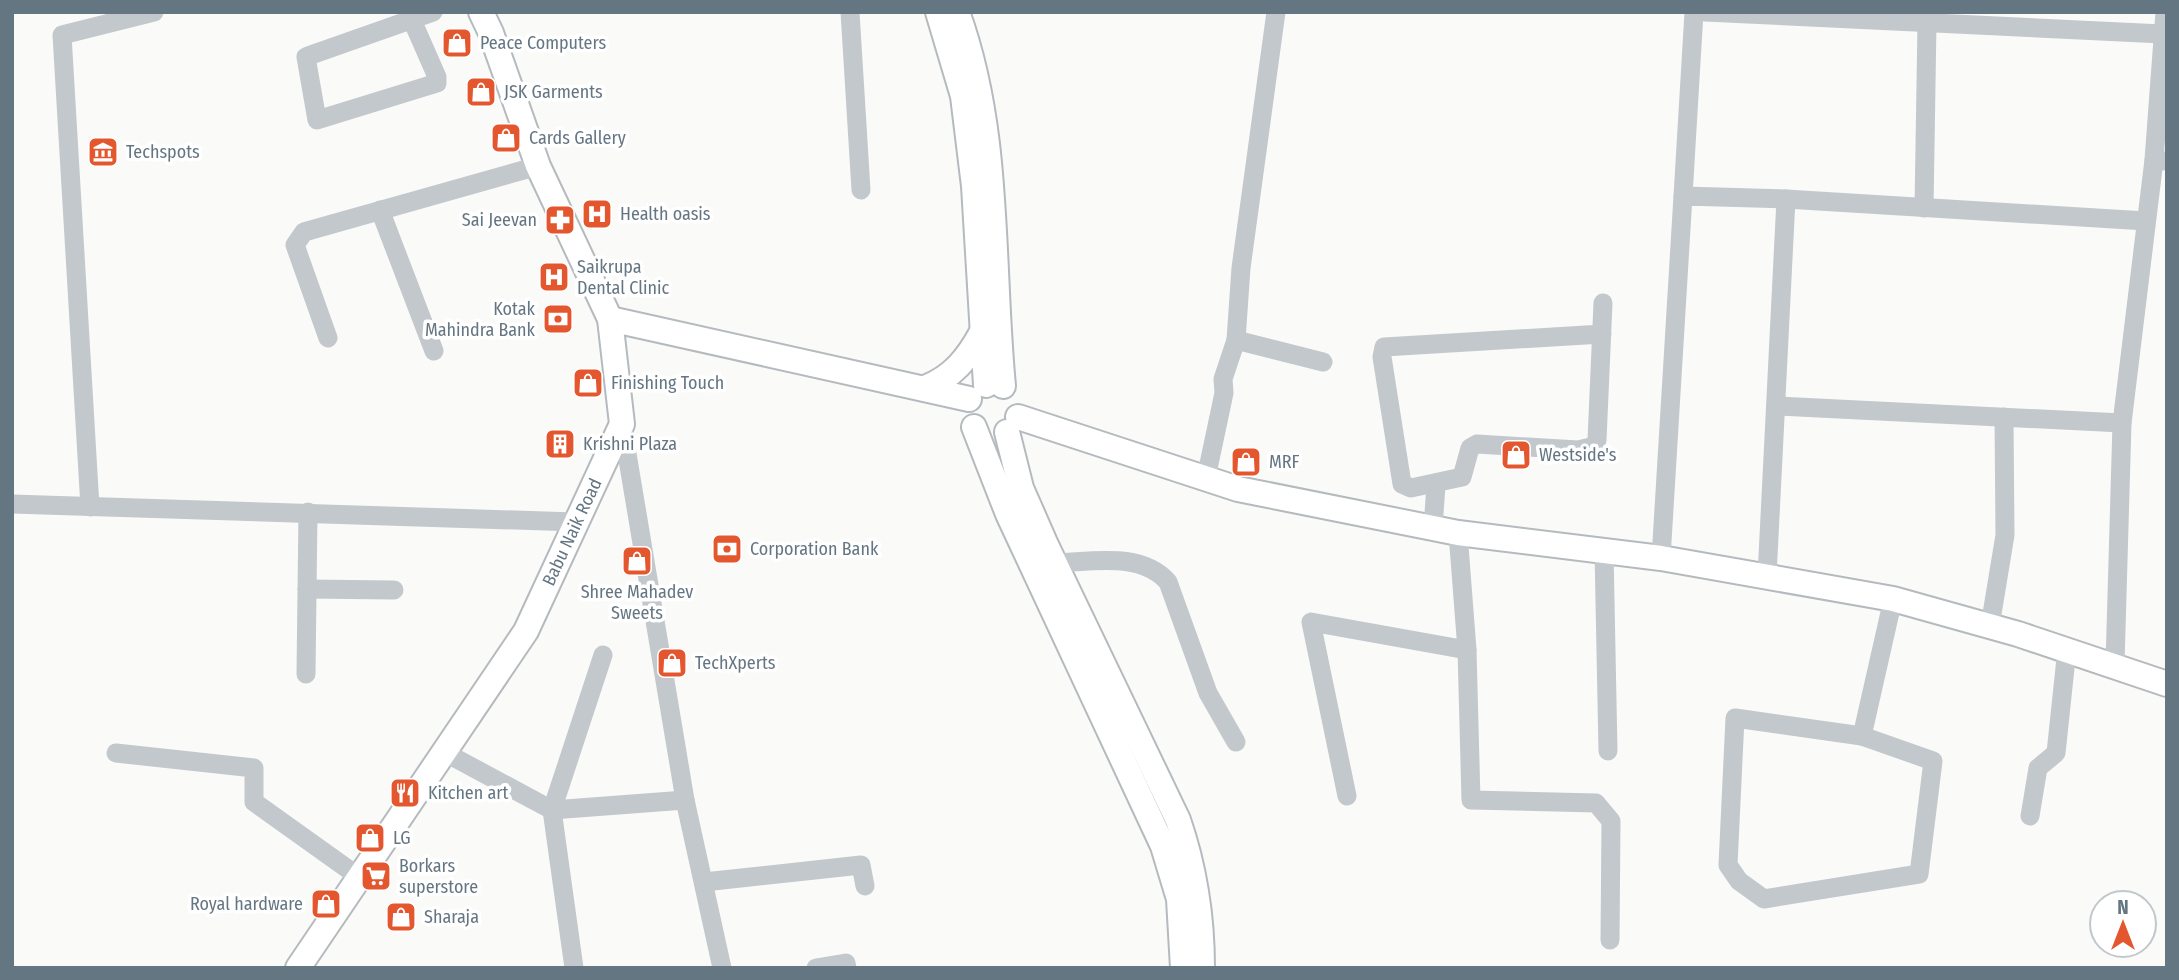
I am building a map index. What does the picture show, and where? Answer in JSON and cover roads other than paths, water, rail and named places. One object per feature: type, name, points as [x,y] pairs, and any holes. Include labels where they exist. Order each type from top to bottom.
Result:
[{"type":"main road","points":[[481,12],[538,166],[610,319],[622,424]]},
{"type":"main road","points":[[938,12],[963,96],[974,186],[986,390]]},
{"type":"main road","points":[[957,12],[972,51],[983,103],[986,390],[968,415],[1008,514],[1163,846],[1179,899],[1182,968]]},
{"type":"main road","points":[[610,319],[925,388],[986,390],[1015,395],[1013,424],[1021,488],[1178,820],[1191,857],[1199,898],[1202,968]]},
{"type":"main road","points":[[925,388],[951,375],[969,355],[982,332]]},
{"type":"main road","name":"Babu Naik Road","points":[[298,968],[526,631],[622,424]]},
{"type":"main road","points":[[974,426],[992,435],[1013,424],[1238,489],[1458,533],[1661,558],[1893,599],[2067,649],[2167,684]]},
{"type":"street","points":[[90,507],[62,35],[154,12]]},
{"type":"street","points":[[412,20],[437,77],[437,83],[317,120],[306,57],[433,12]]},
{"type":"street","points":[[850,12],[861,190]]},
{"type":"street","points":[[1206,478],[1224,393],[1223,379],[1237,340],[1241,268],[1276,12]]},
{"type":"street","points":[[1661,558],[1694,12]]},
{"type":"street","points":[[1705,12],[2163,34]]},
{"type":"street","points":[[2115,664],[2122,423],[2146,221],[2160,161],[2165,12]]},
{"type":"street","points":[[1924,208],[1927,23]]},
{"type":"street","points":[[328,338],[295,245],[304,232],[538,166]]},
{"type":"street","points":[[1683,196],[1786,199],[2146,221]]},
{"type":"street","points":[[1767,576],[1786,199]]},
{"type":"street","points":[[380,211],[434,351]]},
{"type":"street","points":[[1602,334],[1384,347],[1382,357],[1400,479],[1406,487],[1436,485],[1462,477],[1470,447],[1477,444],[1578,450],[1595,446],[1602,334],[1603,303]]},
{"type":"street","points":[[1237,340],[1323,362]]},
{"type":"street","points":[[1776,406],[2122,423]]},
{"type":"street","points":[[1990,626],[2005,535],[2004,417]]},
{"type":"street","points":[[622,424],[685,800],[722,968]]},
{"type":"street","points":[[1433,528],[1436,485]]},
{"type":"street","points":[[12,504],[576,523]]},
{"type":"street","points":[[306,674],[308,512]]},
{"type":"street","points":[[1458,533],[1467,650],[1471,800],[1596,803],[1611,821],[1610,940]]},
{"type":"street","points":[[1604,551],[1608,751]]},
{"type":"street","points":[[1055,563],[1127,561],[1160,573],[1168,582],[1208,694],[1237,742]]},
{"type":"street","points":[[307,589],[394,590]]},
{"type":"street","points":[[1862,737],[1893,599]]},
{"type":"street","points":[[1347,796],[1311,622],[1467,650]]},
{"type":"street","points":[[2030,816],[2038,768],[2056,753],[2067,649]]},
{"type":"street","points":[[574,968],[552,810],[603,654]]},
{"type":"street","points":[[1735,718],[1862,737],[1933,761],[1919,874],[1764,899],[1739,881],[1728,865],[1735,718]]},
{"type":"street","points":[[444,752],[552,810],[685,800]]},
{"type":"street","points":[[116,753],[254,768],[254,802],[359,877]]},
{"type":"street","points":[[704,882],[861,865],[865,886]]},
{"type":"street","points":[[816,968],[846,964],[847,968]]},
{"type":"place","name":"Peace Computers","points":[[457,43]]},
{"type":"place","name":"JSK Garments","points":[[481,92]]},
{"type":"place","name":"Cards Gallery","points":[[506,138]]},
{"type":"place","name":"Techspots","points":[[103,152]]},
{"type":"place","name":"Health oasis","points":[[597,214]]},
{"type":"place","name":"Sai Jeevan","points":[[560,220]]},
{"type":"place","name":"Saikrupa Dental Clinic","points":[[554,277]]},
{"type":"place","name":"Kotak Mahindra Bank","points":[[558,319]]},
{"type":"place","name":"Finishing Touch","points":[[588,383]]},
{"type":"place","name":"Krishni Plaza","points":[[560,444]]},
{"type":"place","name":"Westside's","points":[[1516,455]]},
{"type":"place","name":"MRF","points":[[1246,462]]},
{"type":"place","name":"Corporation Bank","points":[[727,549]]},
{"type":"place","name":"Shree Mahadev Sweets","points":[[637,561]]},
{"type":"place","name":"TechXperts","points":[[672,663]]},
{"type":"place","name":"Kitchen art","points":[[405,793]]},
{"type":"place","name":"LG","points":[[370,838]]},
{"type":"place","name":"Borkars superstore","points":[[376,876]]},
{"type":"place","name":"Royal hardware","points":[[326,904]]},
{"type":"place","name":"Sharaja","points":[[401,917]]}]
